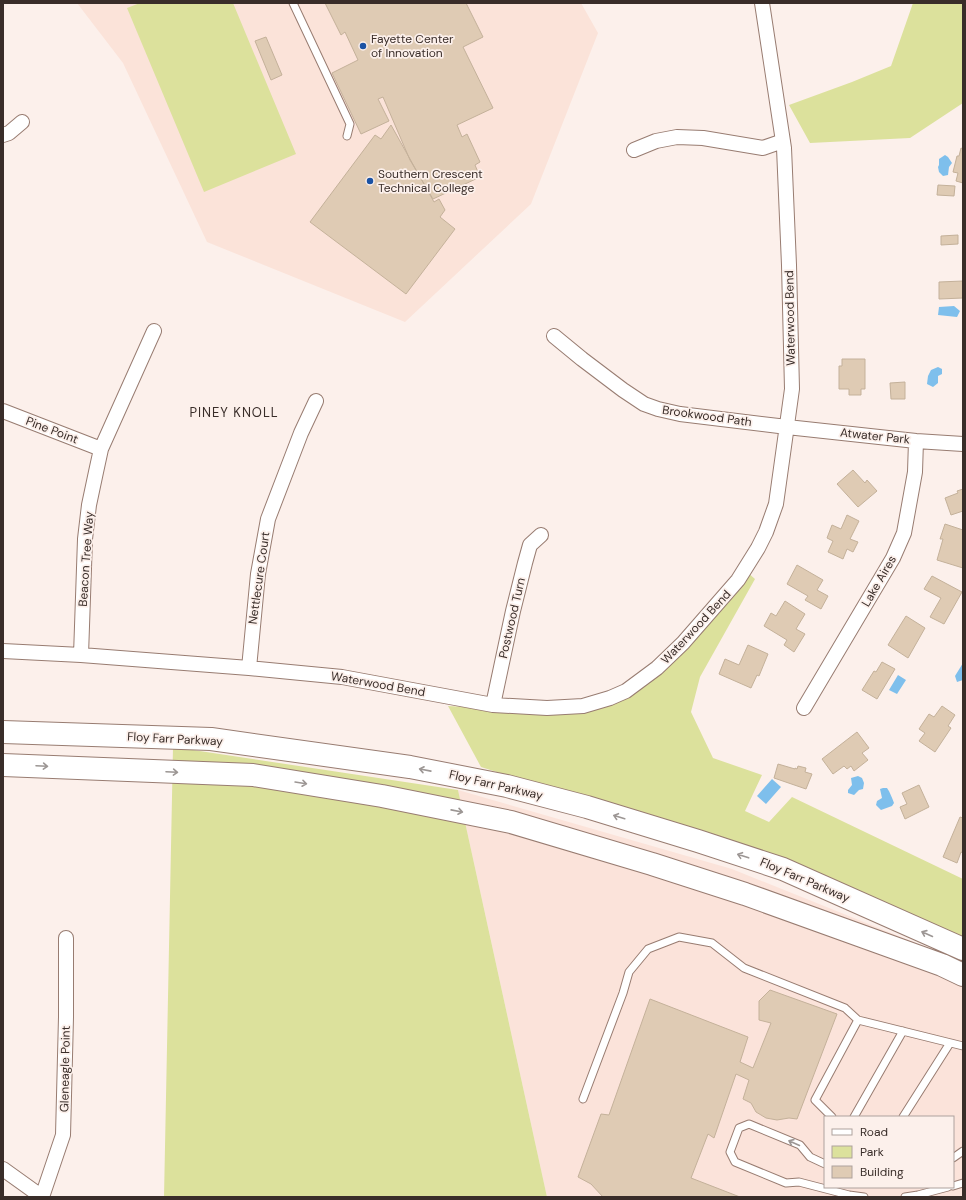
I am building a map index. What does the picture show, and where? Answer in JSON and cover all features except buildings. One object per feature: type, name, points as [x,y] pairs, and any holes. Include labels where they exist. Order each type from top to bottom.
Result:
[{"type":"main road","name":"Floy Farr Parkway","points":[[3,732],[211,739],[410,766],[507,786],[587,807],[783,869],[963,950]]},
{"type":"main road","points":[[3,765],[254,776],[382,796],[511,822],[652,864],[745,894],[942,965],[963,975]]},
{"type":"street","name":"Waterwood Bend","points":[[3,651],[81,655],[342,677],[493,705],[547,708],[582,706],[610,698],[626,691],[642,680],[671,656],[738,580],[758,548],[766,532],[776,504],[787,427],[792,389],[789,265],[783,141],[762,3]]},
{"type":"street","points":[[3,136],[22,122]]},
{"type":"street","points":[[634,150],[656,141],[677,137],[703,138],[763,148],[783,141]]},
{"type":"street","name":"Beacon Tree Way","points":[[81,655],[85,539],[90,504],[101,449],[154,331]]},
{"type":"street","name":"Brookwood Path","points":[[554,336],[623,390],[644,404],[658,410],[787,427]]},
{"type":"street","name":"Nettlecure Court","points":[[249,668],[258,574],[268,519],[301,432],[316,401]]},
{"type":"street","name":"Pine Point","points":[[3,411],[101,449]]},
{"type":"street","name":"Atwater Park","points":[[787,427],[916,441],[963,444]]},
{"type":"street","name":"Lake Aires","points":[[804,708],[894,558],[904,533],[915,472],[916,441]]},
{"type":"street","name":"Postwood Turn","points":[[493,705],[525,563],[530,546],[541,535]]},
{"type":"street","name":"Gleneagle Point","points":[[42,1197],[63,1135],[66,1024],[66,938]]},
{"type":"street","points":[[3,1169],[42,1197]]},
{"type":"lane","points":[[293,3],[350,124],[347,136]]},
{"type":"lane","points":[[583,1099],[623,993],[629,972],[648,949],[679,937],[712,943],[744,968],[845,1008],[858,1020],[963,1046]]},
{"type":"lane","points":[[831,1116],[815,1100],[858,1020]]},
{"type":"lane","points":[[855,1116],[903,1031]]},
{"type":"lane","points":[[904,1116],[950,1043]]},
{"type":"lane","points":[[824,1164],[810,1157],[800,1145],[749,1124],[739,1128],[730,1152],[735,1162],[786,1183],[800,1182],[824,1186]]},
{"type":"lane","points":[[954,1157],[963,1151]]},
{"type":"lane","points":[[835,1188],[847,1190],[864,1197]]},
{"type":"lane","points":[[905,1197],[918,1196],[945,1188]]},
{"type":"shaded area","points":[[77,3],[581,3],[598,33],[531,204],[405,322],[207,242],[123,63]]},
{"type":"shaded area","points":[[458,790],[732,869],[963,962],[963,1197],[547,1197]]},
{"type":"green space","points":[[140,3],[233,3],[296,154],[204,192],[127,8]]},
{"type":"green space","points":[[913,3],[963,3],[963,103],[910,138],[810,143],[789,105],[891,66]]},
{"type":"green space","points":[[747,572],[755,579],[700,677],[691,712],[713,758],[762,775],[745,811],[769,822],[792,797],[963,879],[963,937],[574,797],[481,767],[448,706],[557,712],[612,702]]},
{"type":"green space","points":[[173,747],[458,790],[547,1197],[164,1197]]},
{"type":"water","points":[[945,155],[952,163],[949,167],[948,175],[943,176],[939,172],[938,167],[939,159]]},
{"type":"water","points":[[954,306],[960,311],[957,317],[938,315],[939,307]]},
{"type":"water","points":[[938,367],[942,369],[942,374],[938,376],[938,383],[933,387],[927,384],[928,376],[931,370]]},
{"type":"water","points":[[963,663],[963,680],[957,682],[955,676]]},
{"type":"water","points":[[898,675],[906,680],[897,694],[889,690]]},
{"type":"water","points":[[858,776],[862,778],[864,783],[863,789],[859,790],[854,795],[848,793],[848,790],[852,785],[851,778]]},
{"type":"water","points":[[772,779],[781,787],[766,804],[757,796]]},
{"type":"water","points":[[887,788],[894,803],[892,806],[881,810],[876,805],[877,801],[882,798],[880,789]]},
{"type":"place","name":"Fayette Center of Innovation","points":[[363,46]]},
{"type":"place","name":"Southern Crescent Technical College","points":[[370,181]]},
{"type":"district","name":"PINEY KNOLL","points":[[234,412]]}]
